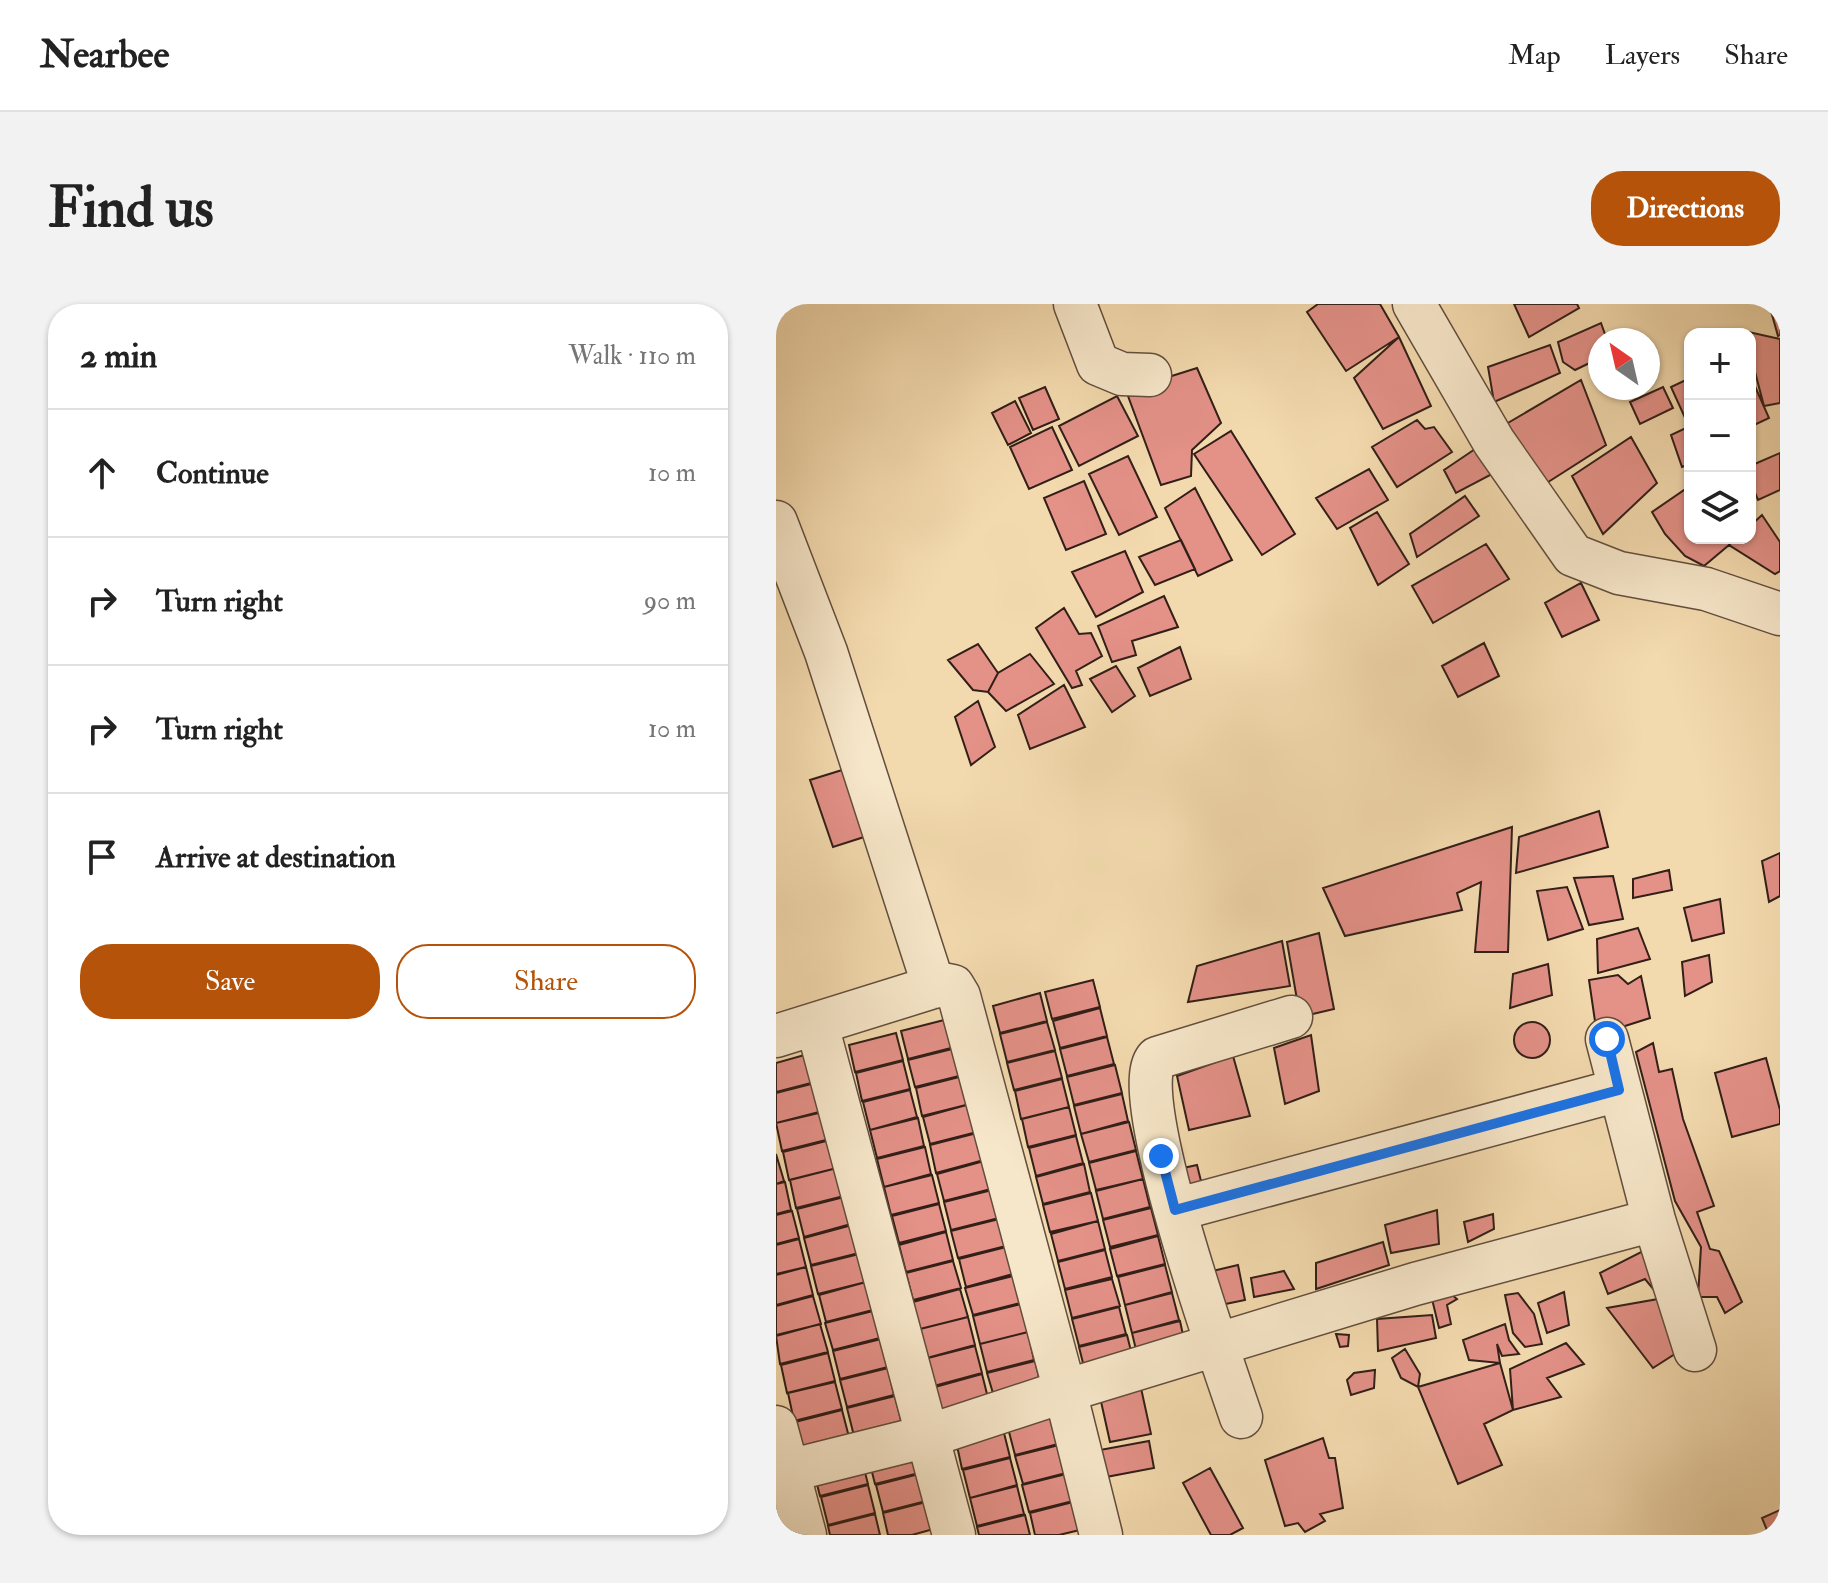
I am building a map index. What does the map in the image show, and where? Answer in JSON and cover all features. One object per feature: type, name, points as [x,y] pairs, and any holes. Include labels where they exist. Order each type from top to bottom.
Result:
[{"type":"street","points":[[1075,304],[1098,364],[1122,374],[1150,375]]},
{"type":"street","points":[[1414,304],[1494,442],[1573,555],[1619,573],[1706,589],[1780,614]]},
{"type":"street","points":[[776,522],[826,652],[934,987]]},
{"type":"street","points":[[776,1036],[934,987],[953,986],[959,996],[1101,1535]]},
{"type":"street","points":[[1241,1417],[1175,1210],[1150,1093],[1151,1064],[1168,1054],[1291,1017]]},
{"type":"street","points":[[817,1025],[954,1535]]},
{"type":"street","points":[[1607,1039],[1654,1220],[1695,1350]]},
{"type":"street","points":[[1175,1210],[1619,1090]]},
{"type":"street","points":[[788,1471],[928,1436],[1415,1284],[1654,1220]]},
{"type":"street","points":[[776,1427],[805,1535]]},
{"type":"building","points":[[1318,304],[1380,304],[1399,337],[1346,371],[1307,312]]},
{"type":"building","points":[[1514,304],[1577,304],[1579,308],[1529,337]]},
{"type":"building","points":[[1769,304],[1780,304],[1778,336]]},
{"type":"building","points":[[1588,329],[1588,364],[1575,370],[1563,362],[1558,342]]},
{"type":"building","points":[[1756,334],[1780,339],[1780,403],[1764,406],[1756,376]]},
{"type":"building","points":[[1399,337],[1431,406],[1383,429],[1354,378]]},
{"type":"building","points":[[1550,345],[1560,373],[1494,402],[1488,367]]},
{"type":"building","points":[[1197,368],[1221,423],[1192,450],[1191,476],[1161,485],[1128,396],[1159,380]]},
{"type":"building","points":[[1581,380],[1606,445],[1542,486],[1501,427]]},
{"type":"building","points":[[1684,381],[1684,416],[1671,387]]},
{"type":"building","points":[[1045,387],[1059,419],[1033,430],[1019,398]]},
{"type":"building","points":[[1663,387],[1673,408],[1640,424],[1630,402],[1660,400],[1660,388]]},
{"type":"building","points":[[1756,389],[1769,418],[1756,424]]},
{"type":"building","points":[[1117,396],[1138,436],[1079,466],[1059,426]]},
{"type":"building","points":[[1015,401],[1031,433],[1008,445],[992,413]]},
{"type":"building","points":[[1417,420],[1425,429],[1434,427],[1452,452],[1397,487],[1372,447]]},
{"type":"building","points":[[1052,427],[1072,470],[1029,489],[1010,447]]},
{"type":"building","points":[[1684,429],[1684,466],[1682,467],[1671,435]]},
{"type":"building","points":[[1231,431],[1295,534],[1262,555],[1194,454]]},
{"type":"building","points":[[1631,437],[1657,483],[1603,534],[1572,476]]},
{"type":"building","points":[[1484,443],[1494,473],[1456,493],[1444,470]]},
{"type":"building","points":[[1780,453],[1780,490],[1758,500],[1756,495],[1756,463]]},
{"type":"building","points":[[1128,456],[1157,517],[1119,535],[1089,474]]},
{"type":"building","points":[[1369,469],[1388,500],[1337,529],[1316,498]]},
{"type":"building","points":[[1084,481],[1106,534],[1066,550],[1044,498]]},
{"type":"building","points":[[1195,488],[1232,560],[1198,576],[1165,508]]},
{"type":"building","points":[[1684,490],[1684,544],[1729,545],[1704,566],[1685,556],[1665,534],[1652,512]]},
{"type":"building","points":[[1465,496],[1479,516],[1417,557],[1410,534]]},
{"type":"building","points":[[1377,512],[1409,564],[1378,585],[1350,528]]},
{"type":"building","points":[[1762,515],[1780,542],[1780,571],[1775,574],[1729,545],[1756,544],[1756,520]]},
{"type":"building","points":[[1181,540],[1195,569],[1155,585],[1139,557]]},
{"type":"building","points":[[1486,544],[1509,579],[1433,623],[1412,586]]},
{"type":"building","points":[[1125,551],[1143,592],[1096,617],[1072,572]]},
{"type":"building","points":[[1581,583],[1599,620],[1562,637],[1545,603]]},
{"type":"building","points":[[1164,596],[1178,627],[1132,641],[1136,655],[1112,662],[1098,626]]},
{"type":"building","points":[[1064,608],[1079,634],[1091,633],[1102,656],[1076,671],[1082,685],[1072,688],[1036,628]]},
{"type":"building","points":[[1484,643],[1499,676],[1458,697],[1442,666]]},
{"type":"building","points":[[978,644],[998,673],[988,692],[973,690],[948,660]]},
{"type":"building","points":[[1180,647],[1191,679],[1150,696],[1138,668]]},
{"type":"building","points":[[1030,654],[1054,684],[1006,711],[988,692],[998,673]]},
{"type":"building","points":[[1116,666],[1135,696],[1112,712],[1090,679]]},
{"type":"building","points":[[1064,685],[1085,727],[1030,749],[1018,715]]},
{"type":"building","points":[[978,701],[995,747],[971,765],[955,717]]},
{"type":"building","points":[[842,770],[864,837],[833,847],[810,780]]},
{"type":"building","points":[[1599,811],[1608,847],[1516,873],[1519,837]]},
{"type":"building","points":[[1512,827],[1508,952],[1475,952],[1481,882],[1457,893],[1462,910],[1345,936],[1323,888]]},
{"type":"building","points":[[1780,853],[1780,896],[1769,902],[1762,861]]},
{"type":"building","points":[[1669,870],[1672,890],[1633,898],[1633,879]]},
{"type":"building","points":[[1613,876],[1623,919],[1589,925],[1574,878]]},
{"type":"building","points":[[1567,887],[1583,929],[1548,940],[1537,891]]},
{"type":"building","points":[[1720,899],[1724,933],[1692,941],[1684,908]]},
{"type":"building","points":[[1638,928],[1650,959],[1598,973],[1597,939]]},
{"type":"building","points":[[1319,933],[1334,1009],[1300,1017],[1287,942]]},
{"type":"building","points":[[1282,941],[1290,986],[1188,1002],[1197,966]]},
{"type":"building","points":[[1709,955],[1712,982],[1685,996],[1682,962]]},
{"type":"building","points":[[1548,964],[1552,995],[1510,1008],[1513,974]]},
{"type":"building","points":[[1618,975],[1628,984],[1641,976],[1650,1018],[1597,1035],[1589,980]]},
{"type":"building","points":[[1093,980],[1100,1007],[1052,1019],[1045,992]]},
{"type":"building","points":[[1040,993],[1047,1021],[1000,1033],[993,1006]]},
{"type":"building","points":[[1100,1008],[1107,1036],[1060,1048],[1053,1021]]},
{"type":"building","points":[[948,1019],[955,1047],[908,1059],[901,1031]]},
{"type":"building","points":[[1047,1022],[1055,1050],[1007,1062],[1000,1034]]},
{"type":"building","points":[[1532,1022],[1545,1027],[1550,1040],[1545,1053],[1532,1058],[1519,1053],[1514,1040],[1519,1027]]},
{"type":"building","points":[[896,1033],[903,1060],[855,1072],[849,1045]]},
{"type":"building","points":[[1311,1035],[1319,1091],[1285,1104],[1274,1048]]},
{"type":"building","points":[[1107,1037],[1114,1064],[1067,1076],[1060,1049]]},
{"type":"building","points":[[1653,1043],[1659,1072],[1672,1069],[1683,1119],[1714,1206],[1697,1212],[1710,1249],[1719,1251],[1742,1302],[1725,1313],[1717,1297],[1698,1297],[1701,1247],[1675,1201],[1636,1052]]},
{"type":"building","points":[[956,1048],[963,1075],[915,1087],[908,1060]]},
{"type":"building","points":[[1055,1051],[1062,1078],[1014,1090],[1007,1063]]},
{"type":"building","points":[[808,1054],[815,1082],[776,1092],[776,1063]]},
{"type":"building","points":[[1233,1056],[1250,1116],[1189,1130],[1177,1076]]},
{"type":"building","points":[[1766,1058],[1780,1110],[1780,1124],[1732,1137],[1715,1073]]},
{"type":"building","points":[[903,1061],[910,1089],[862,1101],[856,1073]]},
{"type":"building","points":[[1115,1065],[1122,1093],[1074,1105],[1067,1077]]},
{"type":"building","points":[[963,1076],[970,1104],[922,1116],[916,1088]]},
{"type":"building","points":[[1062,1079],[1069,1107],[1021,1119],[1015,1091]]},
{"type":"building","points":[[815,1083],[823,1111],[776,1123],[776,1093]]},
{"type":"building","points":[[910,1090],[917,1117],[870,1130],[863,1102]]},
{"type":"building","points":[[1122,1094],[1128,1121],[1081,1134],[1074,1106]]},
{"type":"building","points":[[970,1104],[977,1132],[930,1144],[923,1117]]},
{"type":"building","points":[[1069,1107],[1076,1135],[1028,1147],[1022,1119]]},
{"type":"building","points":[[823,1112],[830,1139],[782,1151],[776,1123]]},
{"type":"building","points":[[918,1118],[924,1146],[877,1158],[870,1130]]},
{"type":"building","points":[[1129,1122],[1136,1150],[1089,1162],[1081,1134]]},
{"type":"building","points":[[977,1133],[984,1160],[936,1173],[930,1145]]},
{"type":"building","points":[[1076,1136],[1083,1163],[1036,1176],[1029,1148]]},
{"type":"building","points":[[830,1140],[837,1168],[789,1180],[783,1152]]},
{"type":"building","points":[[925,1147],[931,1174],[884,1187],[877,1159]]},
{"type":"building","points":[[1136,1151],[1143,1179],[1096,1190],[1089,1163]]},
{"type":"building","points":[[776,1154],[784,1181],[776,1184]]},
{"type":"building","points":[[984,1161],[991,1189],[944,1201],[937,1174]]},
{"type":"building","points":[[1084,1164],[1090,1192],[1043,1204],[1036,1177]]},
{"type":"building","points":[[1197,1165],[1203,1189],[1180,1194],[1174,1170]]},
{"type":"building","points":[[837,1168],[844,1196],[796,1208],[790,1180]]},
{"type":"building","points":[[932,1175],[939,1203],[891,1215],[884,1187]]},
{"type":"building","points":[[1143,1179],[1150,1207],[1103,1219],[1096,1191]]},
{"type":"building","points":[[785,1182],[791,1210],[776,1214],[776,1184]]},
{"type":"building","points":[[992,1190],[999,1218],[951,1230],[944,1202]]},
{"type":"building","points":[[1091,1193],[1098,1221],[1050,1232],[1043,1205]]},
{"type":"building","points":[[844,1197],[851,1224],[804,1237],[797,1209]]},
{"type":"building","points":[[939,1204],[946,1231],[899,1243],[892,1216]]},
{"type":"building","points":[[1151,1208],[1158,1235],[1110,1247],[1103,1220]]},
{"type":"building","points":[[1437,1210],[1439,1244],[1391,1253],[1385,1225]]},
{"type":"building","points":[[792,1211],[799,1238],[776,1244],[776,1215]]},
{"type":"building","points":[[1493,1214],[1494,1229],[1468,1242],[1464,1222]]},
{"type":"building","points":[[999,1219],[1006,1246],[958,1258],[951,1231]]},
{"type":"building","points":[[1098,1221],[1105,1249],[1058,1261],[1051,1234]]},
{"type":"building","points":[[852,1225],[859,1253],[811,1265],[804,1238]]},
{"type":"building","points":[[946,1232],[953,1260],[906,1272],[899,1245]]},
{"type":"building","points":[[1158,1236],[1165,1264],[1117,1276],[1110,1249]]},
{"type":"building","points":[[799,1239],[806,1267],[776,1274],[776,1245]]},
{"type":"building","points":[[1383,1242],[1389,1265],[1316,1289],[1316,1263]]},
{"type":"building","points":[[1006,1247],[1013,1274],[966,1287],[959,1259]]},
{"type":"building","points":[[1649,1248],[1654,1290],[1645,1279],[1608,1294],[1600,1273]]},
{"type":"building","points":[[1105,1250],[1112,1277],[1065,1289],[1058,1262]]},
{"type":"building","points":[[859,1254],[866,1282],[818,1294],[811,1266]]},
{"type":"building","points":[[953,1261],[961,1288],[913,1300],[906,1273]]},
{"type":"building","points":[[1165,1265],[1172,1292],[1125,1305],[1118,1277]]},
{"type":"building","points":[[1238,1265],[1245,1300],[1211,1307],[1204,1273]]},
{"type":"building","points":[[806,1267],[813,1295],[776,1305],[776,1275]]},
{"type":"building","points":[[1284,1271],[1294,1289],[1254,1297],[1251,1278]]},
{"type":"building","points":[[1013,1276],[1020,1303],[973,1315],[965,1288]]},
{"type":"building","points":[[1112,1279],[1120,1306],[1072,1318],[1065,1290]]},
{"type":"building","points":[[866,1282],[873,1310],[826,1322],[819,1295]]},
{"type":"building","points":[[960,1289],[968,1317],[920,1329],[913,1302]]},
{"type":"building","points":[[1446,1290],[1457,1299],[1447,1305],[1451,1324],[1439,1328],[1431,1295]]},
{"type":"building","points":[[1564,1292],[1569,1325],[1547,1333],[1538,1303]]},
{"type":"building","points":[[1172,1293],[1179,1320],[1132,1333],[1125,1305]]},
{"type":"building","points":[[1518,1293],[1534,1314],[1542,1344],[1525,1347],[1513,1333],[1505,1295]]},
{"type":"building","points":[[813,1296],[821,1324],[776,1335],[776,1306]]},
{"type":"building","points":[[1664,1298],[1681,1350],[1653,1368],[1607,1308]]},
{"type":"building","points":[[1021,1304],[1028,1332],[980,1344],[973,1316]]},
{"type":"building","points":[[1119,1307],[1126,1334],[1079,1346],[1072,1319]]},
{"type":"building","points":[[873,1311],[880,1338],[833,1350],[825,1323]]},
{"type":"building","points":[[1432,1315],[1436,1338],[1378,1351],[1377,1319]]},
{"type":"building","points":[[968,1317],[975,1345],[927,1358],[920,1329]]},
{"type":"building","points":[[1180,1321],[1186,1349],[1139,1362],[1132,1333]]},
{"type":"building","points":[[820,1324],[828,1352],[780,1364],[776,1336]]},
{"type":"building","points":[[1505,1324],[1509,1340],[1519,1354],[1502,1356],[1497,1344],[1500,1363],[1469,1360],[1463,1340]]},
{"type":"building","points":[[1028,1332],[1034,1360],[987,1372],[980,1344]]},
{"type":"building","points":[[1336,1334],[1349,1335],[1348,1346],[1340,1347]]},
{"type":"building","points":[[1127,1335],[1134,1363],[1086,1375],[1079,1347]]},
{"type":"building","points":[[881,1339],[888,1367],[840,1379],[833,1351]]},
{"type":"building","points":[[1566,1343],[1584,1364],[1547,1378],[1561,1397],[1513,1410],[1510,1369]]},
{"type":"building","points":[[975,1346],[982,1373],[934,1386],[928,1358]]},
{"type":"building","points":[[1405,1349],[1420,1374],[1418,1387],[1401,1378],[1392,1358]]},
{"type":"building","points":[[828,1353],[835,1381],[787,1393],[781,1365]]},
{"type":"building","points":[[1035,1361],[1042,1389],[995,1400],[987,1373]]},
{"type":"building","points":[[1500,1363],[1513,1410],[1484,1424],[1502,1465],[1458,1484],[1418,1387]]},
{"type":"building","points":[[888,1368],[894,1395],[847,1407],[840,1380]]},
{"type":"building","points":[[1375,1370],[1374,1388],[1351,1395],[1347,1380],[1354,1373]]},
{"type":"building","points":[[982,1374],[989,1402],[942,1414],[935,1387]]},
{"type":"building","points":[[835,1382],[842,1409],[794,1421],[788,1393]]},
{"type":"building","points":[[1141,1388],[1151,1434],[1110,1442],[1100,1397]]},
{"type":"building","points":[[895,1396],[902,1424],[854,1436],[847,1408]]},
{"type":"building","points":[[842,1410],[849,1437],[802,1450],[795,1422]]},
{"type":"building","points":[[1056,1416],[1062,1443],[1015,1455],[1008,1428]]},
{"type":"building","points":[[1003,1429],[1010,1457],[962,1469],[956,1441]]},
{"type":"building","points":[[1323,1438],[1329,1458],[1335,1458],[1343,1508],[1320,1514],[1325,1521],[1305,1532],[1298,1523],[1285,1526],[1265,1460]]},
{"type":"building","points":[[1149,1441],[1154,1468],[1106,1477],[1100,1450]]},
{"type":"building","points":[[916,1444],[923,1472],[875,1484],[868,1456]]},
{"type":"building","points":[[1063,1444],[1070,1472],[1023,1484],[1015,1456]]},
{"type":"building","points":[[861,1457],[868,1484],[820,1496],[813,1469]]},
{"type":"building","points":[[1010,1458],[1017,1485],[970,1498],[963,1470]]},
{"type":"building","points":[[1210,1468],[1243,1528],[1230,1535],[1211,1535],[1183,1483]]},
{"type":"building","points":[[923,1473],[930,1500],[883,1512],[876,1485]]},
{"type":"building","points":[[1070,1473],[1077,1500],[1029,1512],[1022,1485]]},
{"type":"building","points":[[868,1485],[875,1513],[828,1525],[821,1497]]},
{"type":"building","points":[[1017,1486],[1024,1514],[977,1526],[970,1498]]},
{"type":"building","points":[[930,1501],[937,1528],[912,1535],[888,1535],[883,1513]]},
{"type":"building","points":[[1077,1501],[1084,1529],[1059,1535],[1035,1535],[1030,1513]]},
{"type":"building","points":[[1780,1510],[1780,1535],[1769,1535],[1762,1518]]},
{"type":"building","points":[[875,1514],[880,1535],[830,1535],[828,1526]]},
{"type":"building","points":[[1025,1515],[1030,1535],[979,1535],[977,1527]]},
{"type":"route","points":[[1161,1156],[1175,1210],[1619,1090],[1607,1039]]}]
